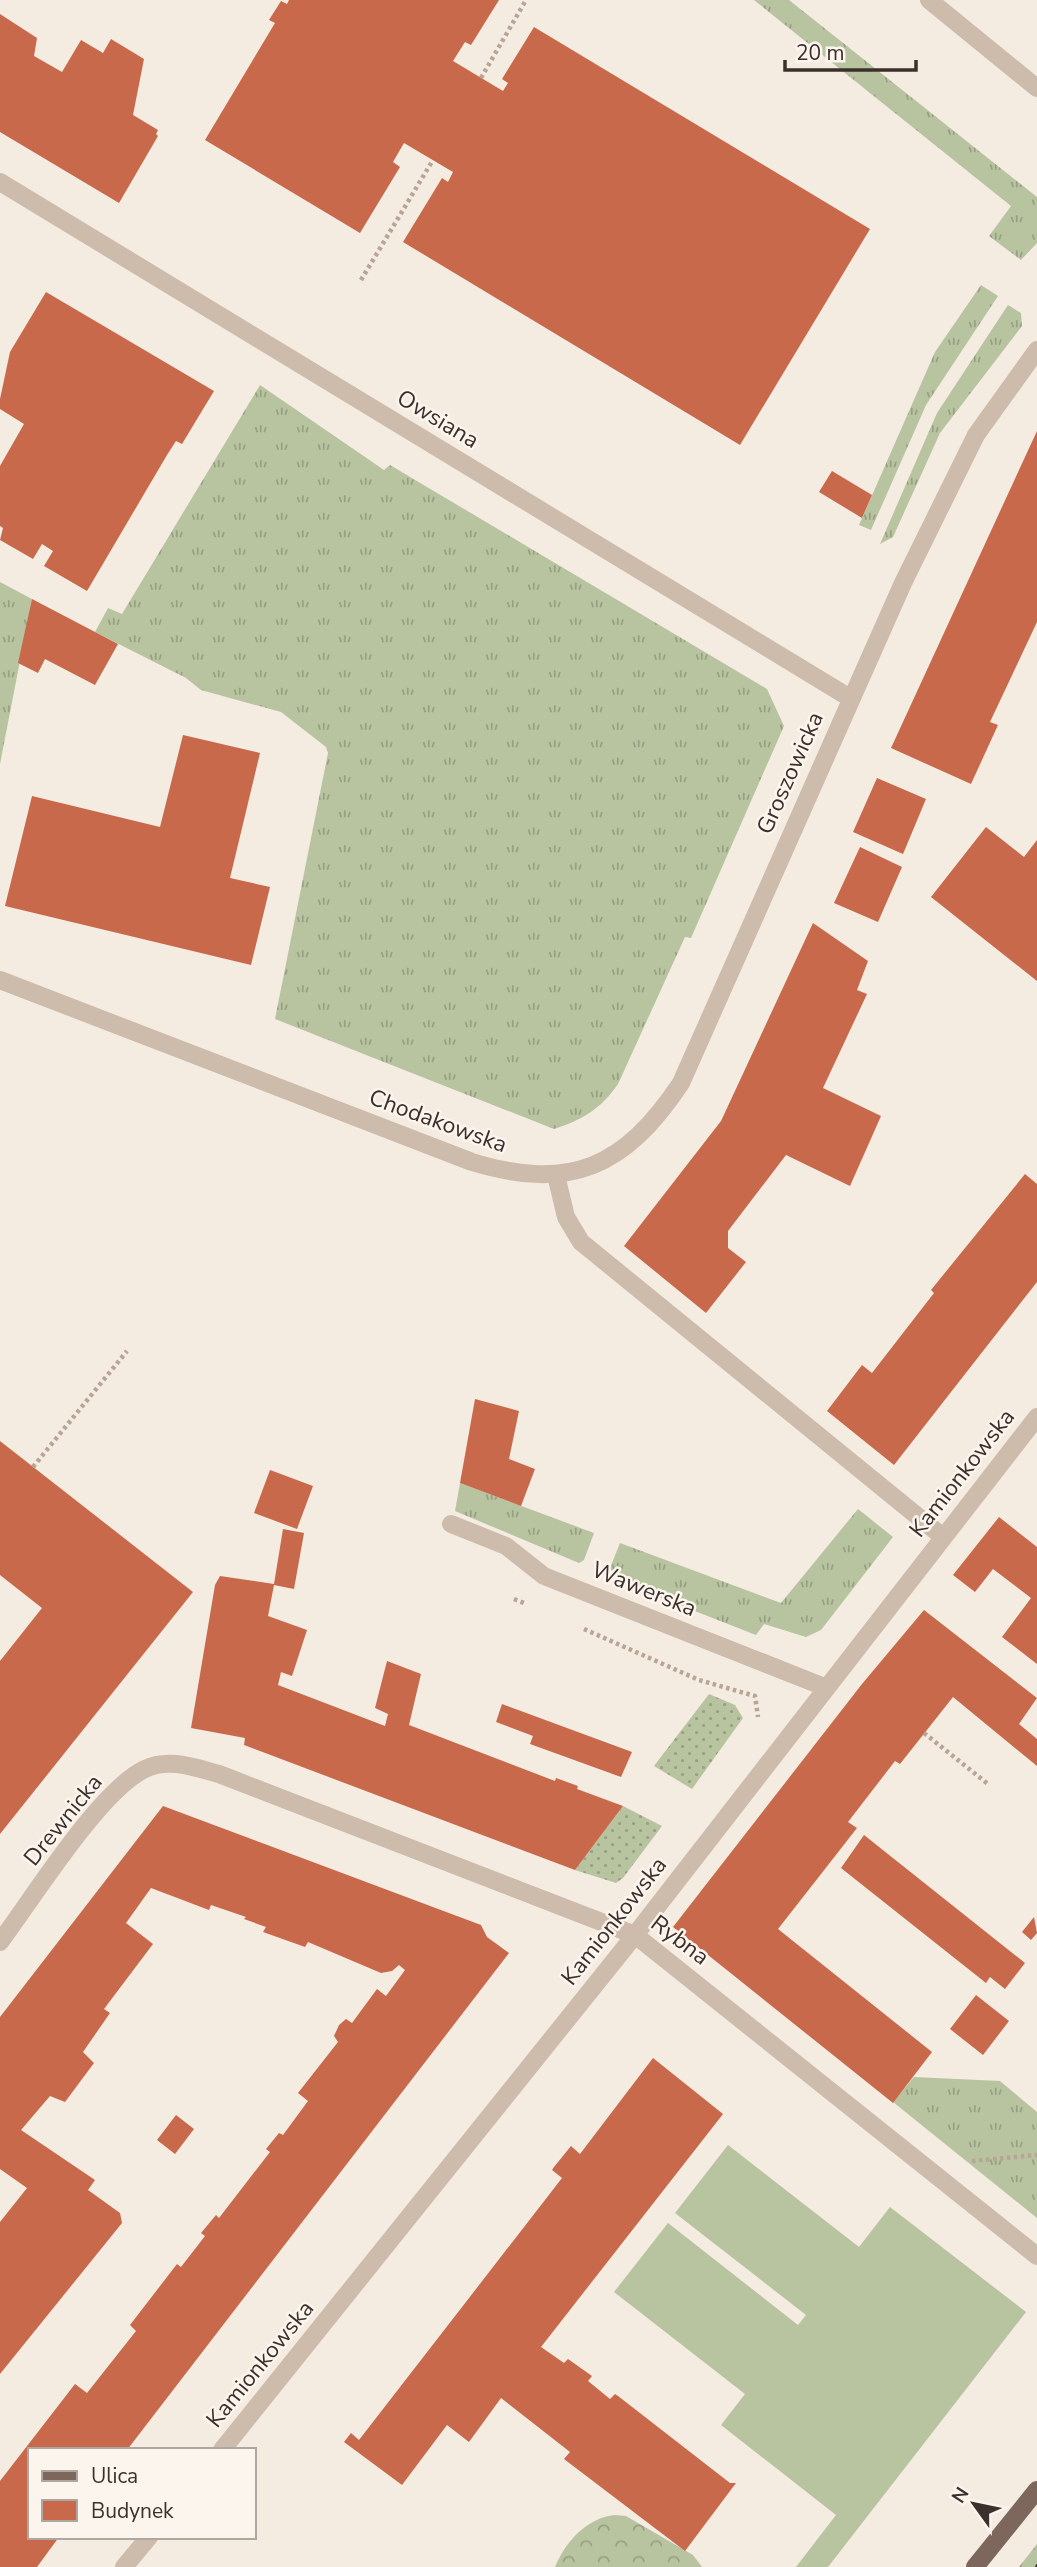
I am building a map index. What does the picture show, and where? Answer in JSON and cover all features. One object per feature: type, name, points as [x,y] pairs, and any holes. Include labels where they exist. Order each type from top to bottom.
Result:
[{"type":"main road","points":[[975,2567],[1037,2490]]},
{"type":"street","points":[[929,0],[1037,88]]},
{"type":"street","name":"Owsiana","points":[[0,182],[850,698]]},
{"type":"street","name":"Groszowicka","points":[[556,1175],[595,1165],[630,1145],[658,1118],[681,1083],[850,698],[976,435],[1037,350]]},
{"type":"street","name":"Chodakowska","points":[[0,980],[341,1112],[511,1174],[556,1175]]},
{"type":"street","points":[[556,1175],[566,1217],[581,1242],[943,1537]]},
{"type":"street","name":"Kamionkowska","points":[[224,2448],[635,1934],[1037,1417]]},
{"type":"street","name":"Wawerska","points":[[451,1524],[506,1546],[544,1576],[827,1688]]},
{"type":"street","name":"Rybna","points":[[146,1768],[174,1763],[219,1774],[635,1934],[1037,2256]]},
{"type":"street","name":"Drewnicka","points":[[0,1942],[112,1792],[146,1768]]},
{"type":"street","points":[[124,2567],[147,2539]]},
{"type":"path","points":[[481,78],[526,0]]},
{"type":"path","points":[[361,280],[433,160]]},
{"type":"path","points":[[33,1467],[127,1351]]},
{"type":"path","points":[[514,1599],[526,1604]]},
{"type":"path","points":[[573,1625],[699,1680],[755,1696],[758,1717]]},
{"type":"path","points":[[924,1733],[988,1784]]},
{"type":"path","points":[[971,2161],[1037,2155]]},
{"type":"green space","points":[[754,0],[789,0],[1037,197],[1037,243],[1021,260],[989,236],[1011,206]]},
{"type":"green space","points":[[981,285],[998,296],[926,405],[871,530],[859,525],[935,352]]},
{"type":"green space","points":[[1008,305],[1021,313],[1022,326],[940,433],[893,537],[880,544],[937,413]]},
{"type":"green space","points":[[260,385],[384,470],[390,465],[767,689],[784,726],[691,938],[685,937],[618,1084],[598,1107],[573,1122],[554,1129],[275,1019],[328,753],[326,747],[281,712],[201,690],[186,678],[95,632],[108,608],[122,614]]},
{"type":"green space","points":[[0,582],[32,599],[0,764]]},
{"type":"green space","points":[[460,1483],[594,1533],[584,1560],[579,1563],[455,1511]]},
{"type":"green space","points":[[858,1509],[893,1537],[821,1630],[806,1637],[764,1624],[756,1635],[618,1581],[610,1568],[620,1543],[781,1603]]},
{"type":"green space","points":[[709,1694],[735,1705],[743,1718],[692,1789],[654,1766]]},
{"type":"green space","points":[[623,1806],[662,1826],[623,1878],[616,1883],[575,1870]]},
{"type":"green space","points":[[914,2077],[1000,2081],[1037,2112],[1037,2218],[893,2102]]},
{"type":"green space","points":[[728,2145],[859,2247],[890,2207],[1026,2312],[828,2567],[796,2567],[836,2515],[721,2425],[745,2394],[614,2292],[668,2223],[798,2325],[806,2315],[675,2213]]},
{"type":"green space","points":[[614,2515],[626,2516],[693,2555],[702,2567],[555,2567],[578,2533],[595,2521]]},
{"type":"green space","points":[[1037,2544],[1037,2567],[1019,2567]]},
{"type":"building","points":[[289,0],[499,0],[471,45],[465,42],[453,61],[503,91],[508,83],[502,79],[534,27],[870,229],[740,445],[403,242],[442,178],[448,182],[453,172],[404,143],[393,162],[400,167],[360,233],[205,140],[275,23],[269,20],[281,1],[287,4]]},
{"type":"building","points":[[0,14],[37,38],[34,56],[62,72],[81,40],[103,53],[111,39],[144,59],[133,115],[158,130],[158,136],[119,203],[0,132]]},
{"type":"building","points":[[46,292],[214,391],[182,444],[176,441],[167,455],[87,591],[44,566],[53,551],[42,544],[33,559],[0,540],[3,528],[0,526],[0,466],[24,424],[0,409],[0,399],[10,352]]},
{"type":"building","points":[[1037,431],[1037,622],[990,722],[998,725],[971,784],[891,748]]},
{"type":"building","points":[[832,471],[872,495],[862,518],[819,492]]},
{"type":"building","points":[[32,599],[118,644],[95,685],[45,659],[38,673],[18,663]]},
{"type":"building","points":[[183,735],[260,753],[230,878],[270,887],[251,965],[5,906],[32,796],[160,827]]},
{"type":"building","points":[[877,778],[926,799],[903,854],[853,832]]},
{"type":"building","points":[[986,827],[1024,857],[1037,840],[1037,981],[931,897]]},
{"type":"building","points":[[860,847],[902,867],[878,922],[834,903]]},
{"type":"building","points":[[813,923],[868,961],[857,990],[867,994],[823,1088],[881,1116],[850,1186],[786,1155],[728,1231],[728,1248],[746,1262],[706,1313],[624,1246],[721,1121]]},
{"type":"building","points":[[1025,1174],[1037,1184],[1037,1282],[894,1465],[827,1411],[862,1365],[872,1373],[934,1293],[931,1290]]},
{"type":"building","points":[[475,1399],[519,1411],[509,1459],[535,1469],[521,1506],[460,1483]]},
{"type":"building","points":[[0,1441],[193,1592],[0,1834],[0,1661],[42,1608],[0,1575]]},
{"type":"building","points":[[270,1470],[313,1486],[297,1529],[254,1513]]},
{"type":"building","points":[[999,1517],[1037,1547],[1037,1664],[1002,1637],[1031,1598],[993,1569],[975,1592],[953,1575]]},
{"type":"building","points":[[283,1529],[304,1533],[294,1589],[274,1585],[268,1616],[307,1630],[292,1676],[281,1672],[278,1685],[385,1726],[388,1714],[375,1708],[387,1661],[421,1674],[409,1725],[555,1781],[556,1778],[578,1786],[577,1789],[623,1806],[575,1870],[244,1745],[245,1738],[191,1728],[215,1585],[220,1576],[274,1584]]},
{"type":"building","points":[[924,1610],[1037,1698],[1019,1724],[1037,1739],[1037,1766],[953,1697],[900,1764],[895,1761],[848,1822],[857,1828],[778,1929],[932,2052],[893,2103],[673,1927],[862,1684]]},
{"type":"building","points":[[502,1704],[632,1752],[621,1777],[530,1744],[533,1736],[496,1722]]},
{"type":"building","points":[[163,1806],[481,1925],[487,1937],[509,1953],[129,2448],[28,2448],[28,2539],[58,2539],[37,2567],[0,2567],[0,2481],[75,2384],[87,2393],[136,2331],[130,2325],[177,2264],[181,2267],[205,2236],[201,2233],[216,2215],[219,2218],[270,2152],[266,2149],[279,2133],[283,2135],[308,2101],[298,2093],[338,2042],[334,2036],[339,2025],[346,2019],[352,2023],[377,1989],[386,1996],[405,1970],[399,1965],[392,1971],[381,1973],[308,1942],[305,1947],[263,1932],[266,1927],[244,1919],[246,1917],[211,1905],[209,1910],[151,1888],[126,1923],[153,1944],[104,2009],[110,2013],[83,2052],[94,2063],[65,2102],[50,2096],[21,2130],[95,2180],[88,2190],[120,2213],[122,2223],[0,2374],[0,2222],[27,2188],[0,2169],[0,2017]]},
{"type":"building","points":[[864,1835],[1025,1963],[1005,1989],[990,1977],[986,1983],[841,1868]]},
{"type":"building","points":[[1034,1917],[1037,1933],[1031,1940],[1022,1932]]},
{"type":"building","points":[[976,1995],[1009,2021],[983,2055],[950,2029]]},
{"type":"building","points":[[653,2058],[723,2114],[541,2347],[564,2363],[568,2359],[592,2376],[588,2381],[610,2399],[615,2394],[618,2396],[730,2483],[736,2483],[685,2551],[564,2459],[570,2452],[501,2398],[469,2442],[447,2425],[402,2485],[344,2442],[351,2433],[359,2440],[562,2178],[552,2170],[554,2167],[571,2146],[580,2154]]},
{"type":"building","points":[[176,2115],[194,2129],[175,2154],[157,2140]]}]
